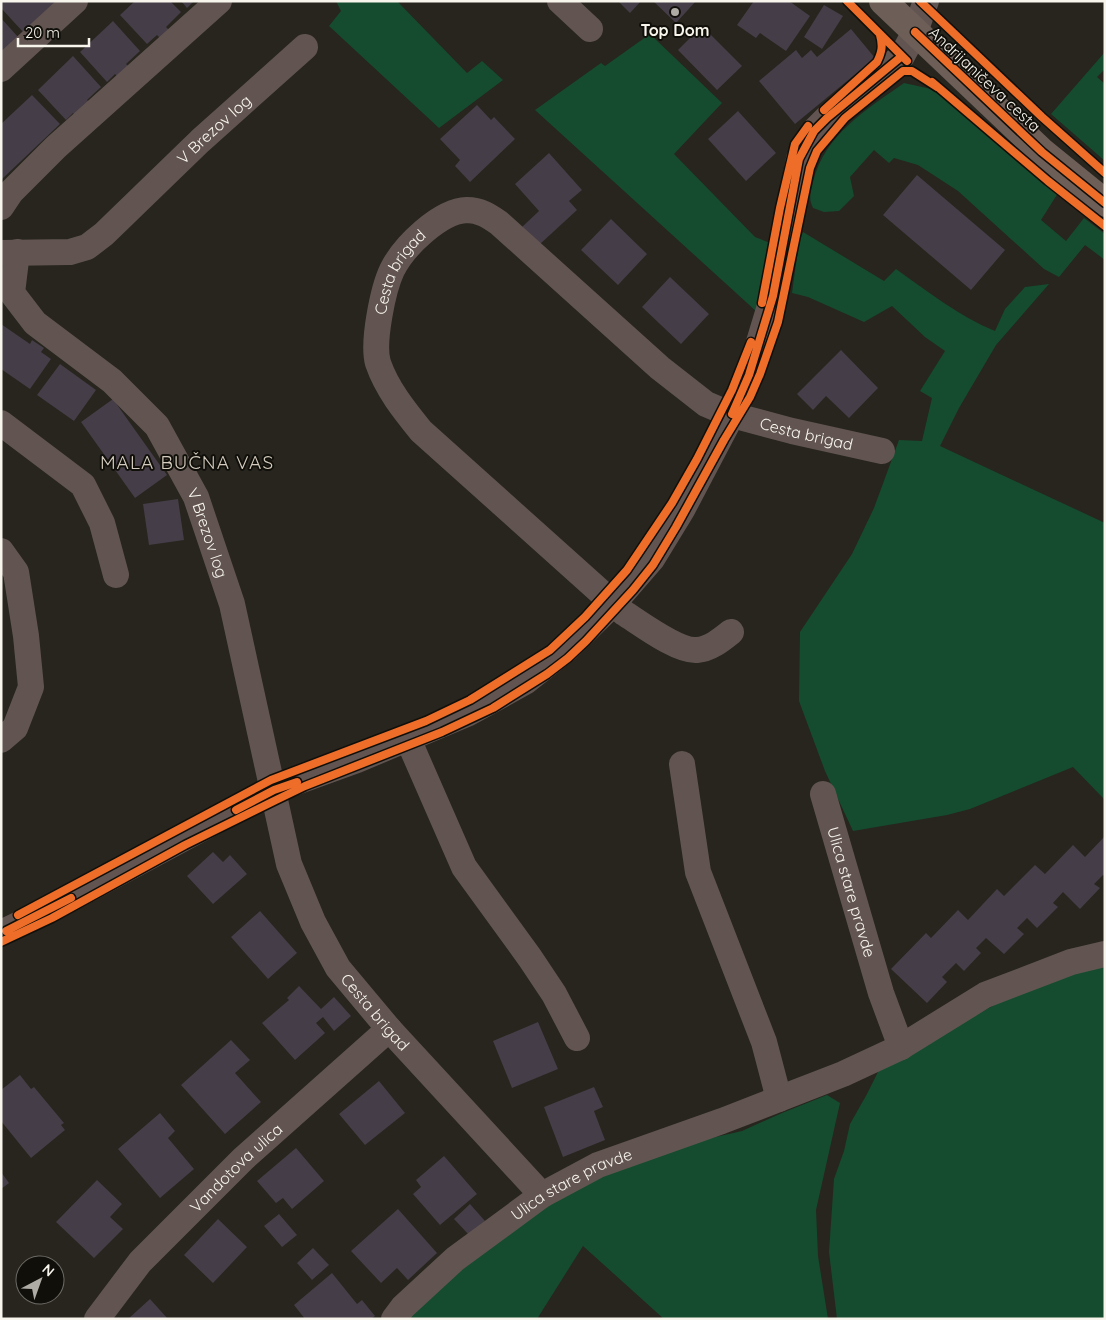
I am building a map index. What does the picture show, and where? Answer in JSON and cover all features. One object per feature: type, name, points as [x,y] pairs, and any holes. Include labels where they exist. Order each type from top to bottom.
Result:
[{"type":"main road","name":"Andrijaničeva cesta","points":[[883,1],[1042,152],[1105,203]]},
{"type":"street","points":[[1,69],[74,1]]},
{"type":"street","points":[[1,207],[11,192],[56,147],[219,1]]},
{"type":"street","points":[[560,1],[590,29]]},
{"type":"street","points":[[1,933],[59,905],[274,790],[408,739],[469,712],[525,682],[568,648],[613,604],[657,551],[682,510],[732,415],[749,375],[773,296],[799,159],[810,137],[827,118],[902,56],[915,32],[926,1]]},
{"type":"street","name":"V Brezov log","points":[[274,790],[232,604],[196,497],[157,426],[112,381],[34,324],[12,293],[9,252],[70,252],[87,247],[104,234],[200,141],[304,46]]},
{"type":"street","name":"Cesta brigad","points":[[731,632],[718,643],[699,650],[688,650],[656,633],[613,604],[420,431],[396,400],[378,362],[377,328],[383,300],[392,270],[410,244],[436,222],[453,212],[468,210],[484,213],[506,229],[660,368],[706,404],[732,415],[792,431],[882,451]]},
{"type":"street","points":[[1,423],[83,485],[102,523],[116,575]]},
{"type":"street","points":[[1,550],[16,572],[26,636],[31,687],[15,728],[1,740]]},
{"type":"street","points":[[408,739],[464,867],[554,994],[577,1038]]},
{"type":"street","points":[[682,764],[698,872],[764,1042],[779,1099]]},
{"type":"street","name":"Cesta brigad","points":[[274,790],[289,864],[313,922],[338,968],[388,1029],[542,1195]]},
{"type":"street","name":"Ulica stare pravde","points":[[823,794],[881,994],[901,1047]]},
{"type":"street","name":"Ulica stare pravde","points":[[394,1319],[404,1307],[456,1259],[542,1195],[598,1165],[843,1074],[901,1047],[985,995],[1071,962],[1105,954]]},
{"type":"street","name":"Vandotova ulica","points":[[97,1319],[140,1262],[243,1159],[388,1029]]},
{"type":"green space","points":[[336,1],[397,1],[467,73],[482,61],[503,80],[439,128],[329,26],[341,11]]},
{"type":"green space","points":[[650,34],[722,103],[674,154],[755,237],[770,243],[757,312],[535,110],[601,63],[605,66]]},
{"type":"green space","points":[[1105,52],[1105,69],[1097,77],[1105,84],[1105,161],[1051,114]]},
{"type":"green space","points":[[904,83],[936,90],[1022,166],[1058,193],[1041,220],[1066,241],[1084,218],[1105,234],[1105,260],[1085,245],[1059,277],[1044,269],[958,191],[918,165],[894,158],[889,163],[874,150],[850,177],[854,196],[839,211],[824,212],[813,208],[810,198],[813,182],[827,150],[849,125],[875,103]]},
{"type":"green space","points":[[803,232],[884,281],[896,269],[956,311],[995,331],[1005,309],[1025,287],[1049,284],[996,345],[959,408],[940,446],[1105,523],[1105,800],[1073,767],[970,809],[947,815],[853,831],[825,771],[799,701],[800,632],[852,554],[874,508],[899,440],[922,441],[932,398],[920,391],[945,351],[925,337],[892,306],[864,322],[808,297],[792,293],[799,242]]},
{"type":"green space","points":[[1105,964],[1105,1319],[837,1319],[829,1252],[834,1179],[844,1151],[850,1124],[880,1068],[1027,987]]},
{"type":"green space","points":[[827,1095],[840,1103],[816,1210],[818,1256],[828,1319],[664,1319],[583,1246],[537,1319],[403,1319],[413,1306],[545,1208],[580,1186],[635,1163],[707,1139],[742,1131]]},
{"type":"building","points":[[1,1],[58,1],[24,33],[1,8]]},
{"type":"building","points":[[135,1],[170,1],[181,12],[166,27],[170,31],[161,39],[157,35],[147,44],[120,15]]},
{"type":"building","points":[[181,1],[194,1],[187,8]]},
{"type":"building","name":"Top Dom","points":[[618,1],[641,1],[630,13]]},
{"type":"building","name":"Top Dom","points":[[653,1],[696,1],[676,23]]},
{"type":"building","points":[[754,1],[789,1],[810,16],[786,51],[760,33],[756,38],[737,25]]},
{"type":"building","points":[[824,5],[843,16],[822,49],[804,37]]},
{"type":"building","points":[[1,18],[18,37],[1,53]]},
{"type":"building","points":[[113,21],[140,51],[126,64],[130,68],[119,78],[115,74],[107,82],[80,52]]},
{"type":"building","points":[[702,26],[742,66],[717,90],[678,50]]},
{"type":"building","points":[[851,29],[875,58],[795,124],[759,81],[796,50],[802,58],[811,50],[817,57]]},
{"type":"building","points":[[73,56],[101,87],[87,100],[91,104],[77,117],[73,113],[66,120],[38,90]]},
{"type":"building","points":[[32,95],[60,124],[1,180],[1,124]]},
{"type":"building","points":[[477,105],[491,120],[494,117],[515,139],[470,182],[455,166],[460,160],[440,139]]},
{"type":"building","points":[[738,111],[776,153],[746,181],[708,139]]},
{"type":"building","points":[[549,153],[582,190],[569,201],[577,210],[539,245],[522,227],[539,211],[515,184]]},
{"type":"building","points":[[917,175],[1005,250],[971,290],[883,215]]},
{"type":"building","points":[[611,219],[647,254],[618,285],[581,250]]},
{"type":"building","points":[[670,277],[709,314],[681,344],[642,307]]},
{"type":"building","points":[[1,324],[30,344],[32,340],[44,348],[41,352],[51,359],[30,389],[1,369]]},
{"type":"building","points":[[841,350],[878,388],[849,418],[826,396],[813,410],[797,394]]},
{"type":"building","points":[[60,364],[96,390],[74,421],[37,395]]},
{"type":"building","points":[[113,399],[167,475],[135,498],[81,422]]},
{"type":"building","points":[[178,499],[184,540],[149,545],[143,504]]},
{"type":"building","points":[[1105,836],[1105,876],[1103,875],[1094,884],[1100,888],[1080,909],[1063,892],[1053,903],[1058,907],[1037,928],[1027,918],[1017,928],[1024,934],[1004,954],[986,938],[976,948],[981,953],[964,971],[956,963],[942,977],[947,982],[927,1003],[891,969],[926,933],[931,938],[958,910],[968,920],[997,889],[1004,896],[1035,865],[1045,874],[1073,845],[1085,857]]},
{"type":"building","points":[[213,852],[223,862],[230,855],[247,874],[213,904],[187,876]]},
{"type":"building","points":[[260,911],[297,953],[268,979],[231,937]]},
{"type":"building","points":[[299,986],[321,1009],[334,997],[351,1016],[334,1031],[323,1017],[316,1023],[325,1033],[295,1060],[262,1023],[289,1000],[287,998]]},
{"type":"building","points":[[538,1022],[558,1069],[512,1088],[493,1041]]},
{"type":"building","points":[[231,1040],[250,1060],[235,1073],[261,1102],[225,1134],[181,1085]]},
{"type":"building","points":[[20,1075],[31,1089],[34,1087],[64,1123],[61,1125],[65,1130],[31,1158],[1,1121],[1,1090]]},
{"type":"building","points":[[379,1081],[405,1113],[365,1145],[339,1114]]},
{"type":"building","points":[[594,1087],[603,1107],[594,1111],[605,1140],[563,1157],[544,1107]]},
{"type":"building","points":[[160,1113],[175,1131],[168,1138],[194,1169],[160,1198],[118,1149]]},
{"type":"building","points":[[296,1148],[324,1181],[292,1209],[283,1198],[276,1203],[257,1181]]},
{"type":"building","points":[[444,1156],[477,1194],[440,1225],[413,1194],[421,1187],[416,1180]]},
{"type":"building","points":[[1,1172],[9,1183],[1,1189]]},
{"type":"building","points":[[97,1180],[122,1204],[110,1217],[123,1229],[94,1258],[56,1222]]},
{"type":"building","points":[[470,1204],[485,1221],[469,1235],[454,1219]]},
{"type":"building","points":[[398,1209],[437,1253],[408,1280],[397,1268],[381,1283],[351,1251]]},
{"type":"building","points":[[279,1214],[297,1235],[282,1247],[264,1226]]},
{"type":"building","points":[[218,1219],[247,1247],[213,1283],[184,1255]]},
{"type":"building","points":[[313,1248],[329,1265],[312,1280],[297,1263]]},
{"type":"building","points":[[332,1273],[357,1304],[362,1300],[375,1316],[371,1319],[305,1319],[294,1305]]},
{"type":"building","points":[[150,1299],[168,1319],[128,1319]]},
{"type":"cycle path","points":[[847,1],[907,61]]},
{"type":"cycle path","points":[[920,1],[1042,117],[1105,173]]},
{"type":"cycle path","points":[[915,32],[1042,152],[1105,203]]},
{"type":"cycle path","points":[[824,110],[877,62],[882,49],[880,35]]},
{"type":"cycle path","points":[[732,414],[749,375],[773,296],[799,159],[814,131],[902,56]]},
{"type":"cycle path","points":[[1,942],[52,918],[185,845],[305,786],[442,732],[493,708],[547,674],[568,658],[633,590],[653,565],[750,397],[778,322],[810,168],[817,151],[845,118],[903,71],[912,71],[937,87]]},
{"type":"cycle path","points":[[932,82],[1048,181],[1105,226]]},
{"type":"cycle path","points":[[762,303],[780,208],[795,144],[808,126]]},
{"type":"cycle path","points":[[18,915],[271,780],[426,721],[470,700],[550,650],[585,617],[627,570],[672,503],[732,390],[751,342]]},
{"type":"cycle path","points":[[236,810],[274,790],[297,782]]},
{"type":"cycle path","points":[[6,931],[71,898]]},
{"type":"place","name":"Top Dom","points":[[675,12]]},
{"type":"district","name":"MALA BUČNA VAS","points":[[187,462]]}]
